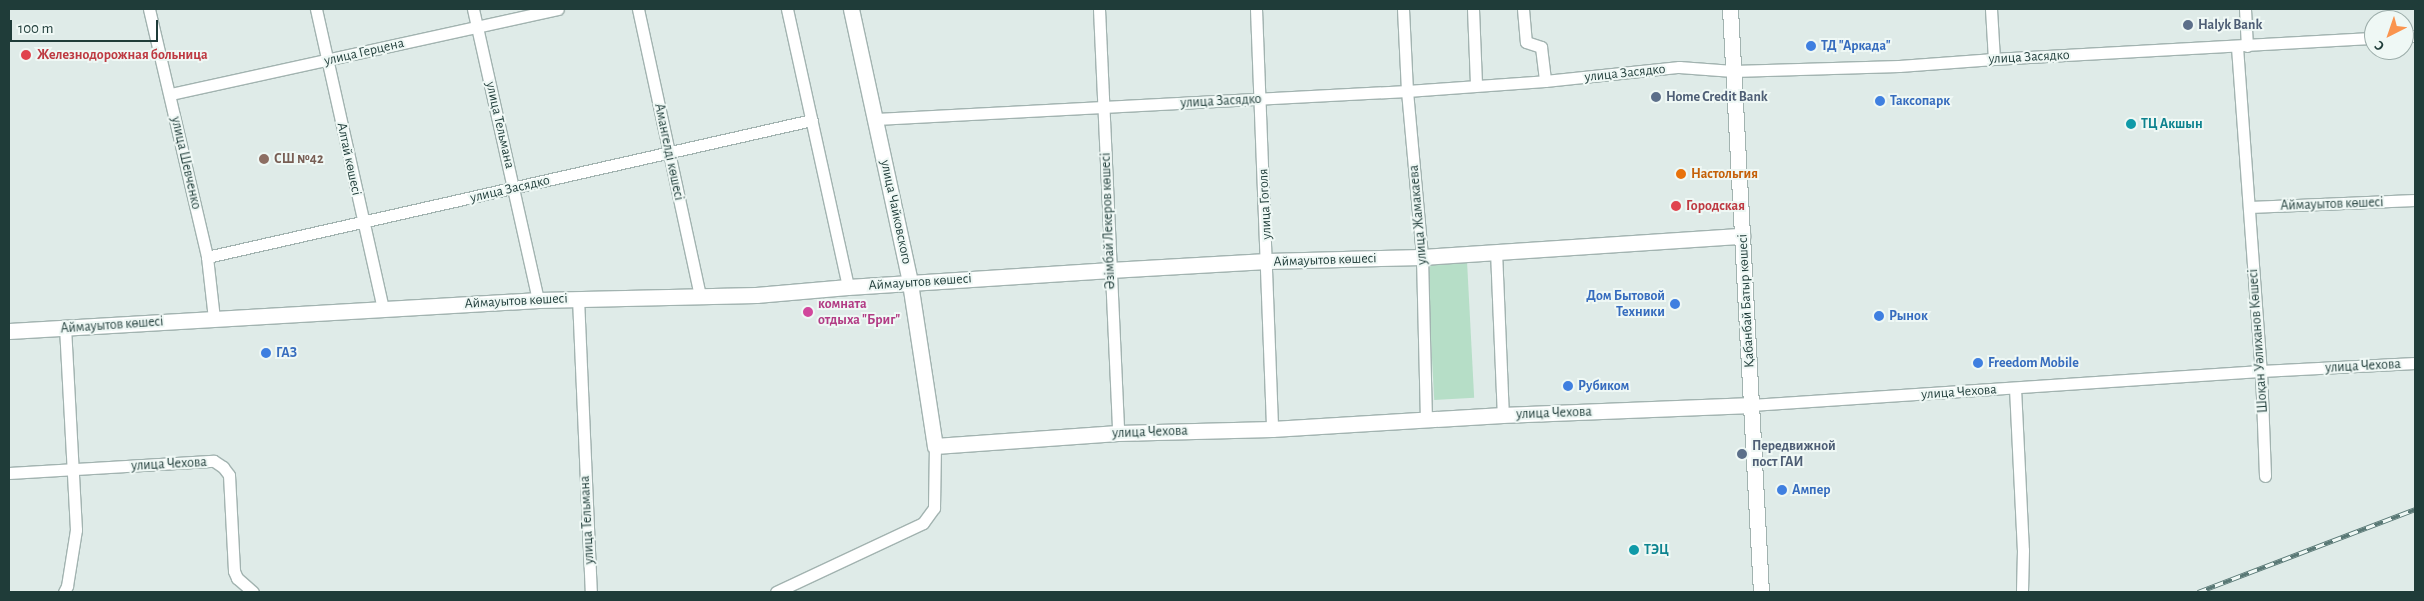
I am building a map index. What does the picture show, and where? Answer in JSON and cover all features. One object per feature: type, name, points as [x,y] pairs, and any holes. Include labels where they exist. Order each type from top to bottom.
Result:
[{"type":"street","name":"улица Шевченко","points":[[149,9],[171,94],[207,256],[214,318]]},
{"type":"street","name":"Алтай көшесі","points":[[316,9],[383,309]]},
{"type":"street","name":"улица Тельмана","points":[[473,9],[538,300]]},
{"type":"street","name":"улица Герцена","points":[[171,94],[558,9]]},
{"type":"street","name":"Амангелді көшесі","points":[[638,9],[700,296]]},
{"type":"street","points":[[787,9],[848,286]]},
{"type":"street","name":"улица Чайковского","points":[[851,9],[910,283],[935,446]]},
{"type":"street","name":"Әзімбай Лекеров көшесі","points":[[1099,9],[1118,432]]},
{"type":"street","name":"улица Гоголя","points":[[1256,9],[1272,429]]},
{"type":"street","name":"улица Жамакаева","points":[[1403,9],[1422,256],[1426,421]]},
{"type":"street","points":[[1473,9],[1476,85]]},
{"type":"street","points":[[1523,9],[1526,42],[1541,47],[1545,82]]},
{"type":"street","name":"Қабанбай Батыр көшесі","points":[[1730,9],[1762,592]]},
{"type":"street","points":[[1991,9],[1994,59]]},
{"type":"street","points":[[2242,47],[2244,9]]},
{"type":"street","name":"улица Засядко","points":[[876,119],[1408,91],[1476,85],[1545,82],[1679,67],[1733,71],[1900,66],[2364,39]]},
{"type":"street","name":"Шоқан Уәлиханов Көшесі","points":[[2242,47],[2248,207],[2261,371],[2265,476]]},
{"type":"street","name":"улица Засядко","points":[[207,256],[812,120]]},
{"type":"street","name":"Аймауытов көшесі","points":[[2248,207],[2415,200]]},
{"type":"street","name":"Аймауытов көшесі","points":[[9,331],[578,298],[756,295],[848,286],[1110,270],[1267,261],[1422,256],[1742,236]]},
{"type":"street","points":[[1496,251],[1503,415]]},
{"type":"street","name":"улица Тельмана","points":[[578,298],[591,592]]},
{"type":"street","points":[[64,592],[67,586],[76,530],[65,328]]},
{"type":"street","name":"улица Чехова","points":[[935,446],[1118,432],[1272,429],[1503,415],[1751,405],[2261,371],[2415,363]]},
{"type":"street","points":[[2015,388],[2023,550],[2022,592]]},
{"type":"street","points":[[776,592],[922,523],[934,508],[935,446]]},
{"type":"street","name":"улица Чехова","points":[[9,473],[214,461],[223,467],[229,475],[234,571],[237,578],[253,592]]},
{"type":"green space","points":[[1467,261],[1474,398],[1434,400],[1427,263]]},
{"type":"railway","points":[[2198,592],[2415,509]]},
{"type":"place","name":"Halyk Bank","points":[[2188,25]]},
{"type":"place","name":"ТД \"Аркада\"","points":[[1811,46]]},
{"type":"place","name":"Железнодорожная больница","points":[[26,55]]},
{"type":"place","name":"Home Credit Bank","points":[[1656,97]]},
{"type":"place","name":"Таксопарк","points":[[1880,101]]},
{"type":"place","name":"ТЦ Акшын","points":[[2131,124]]},
{"type":"place","name":"СШ №42","points":[[264,159]]},
{"type":"place","name":"Настольгия","points":[[1681,174]]},
{"type":"place","name":"Городская","points":[[1676,206]]},
{"type":"place","name":"Дом Бытовой Техники","points":[[1675,304]]},
{"type":"place","name":"комната отдыха \"Бриг\"","points":[[808,312]]},
{"type":"place","name":"Рынок","points":[[1879,316]]},
{"type":"place","name":"ГАЗ","points":[[266,353]]},
{"type":"place","name":"Freedom Mobile","points":[[1978,363]]},
{"type":"place","name":"Рубиком","points":[[1568,386]]},
{"type":"place","name":"Передвижной пост ГАИ","points":[[1742,454]]},
{"type":"place","name":"Ампер","points":[[1782,490]]},
{"type":"place","name":"ТЭЦ","points":[[1634,550]]}]
